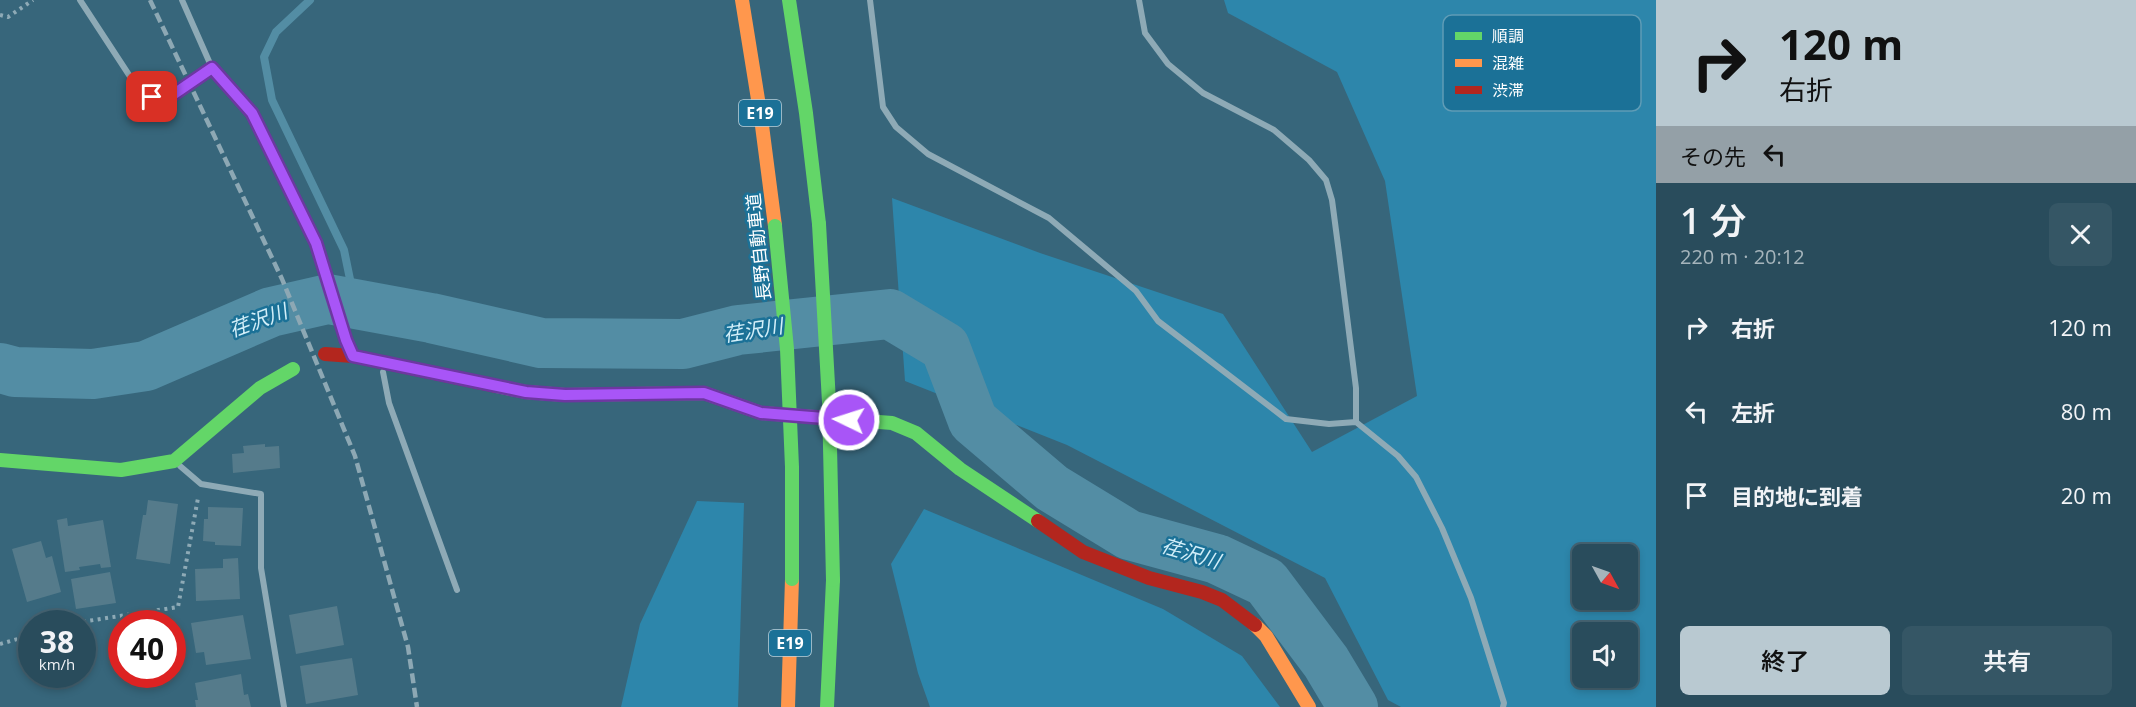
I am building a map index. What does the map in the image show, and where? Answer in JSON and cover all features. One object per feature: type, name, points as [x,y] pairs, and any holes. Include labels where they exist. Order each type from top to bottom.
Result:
[{"type":"main road","name":"長野自動車道","points":[[742,0],[775,226],[787,349],[792,466],[792,579],[788,707]]},
{"type":"main road","name":"E19","points":[[789,0],[806,112],[819,224],[828,344],[832,470],[832,580],[826,707]]},
{"type":"main road","points":[[326,354],[353,356],[526,392],[565,395],[704,393],[761,413],[892,423],[916,433],[960,469],[1083,552],[1149,578],[1202,592],[1222,600],[1252,622],[1266,636],[1309,707]]},
{"type":"main road","points":[[0,460],[121,470],[174,461],[260,388],[293,369]]},
{"type":"street","points":[[80,0],[131,78],[152,97],[174,94],[212,68]]},
{"type":"street","points":[[182,0],[212,68],[252,113],[316,243],[353,356]]},
{"type":"street","points":[[870,0],[883,107],[896,127],[928,154],[1049,218],[1136,291],[1158,321],[1286,419],[1329,424],[1356,422],[1398,456],[1416,477],[1442,528],[1472,598],[1501,693],[1503,707]]},
{"type":"street","points":[[1139,0],[1144,33],[1168,64],[1203,93],[1274,130],[1309,160],[1326,180],[1332,200],[1341,264],[1356,388],[1356,422]]},
{"type":"street","points":[[381,362],[389,403],[457,590]]},
{"type":"street","points":[[174,461],[201,484],[261,494],[261,568],[284,707]]},
{"type":"path","points":[[0,15],[8,17],[33,0]]},
{"type":"path","points":[[96,620],[178,607],[201,484]]},
{"type":"path","points":[[0,644],[18,639]]},
{"type":"shaded area","points":[[1224,0],[1656,0],[1656,707],[1401,707],[1388,700],[1325,578],[1067,445],[905,381],[892,198],[1040,253],[1223,314],[1312,452],[1417,396],[1385,181],[1337,72],[1228,13]]},
{"type":"shaded area","points":[[697,501],[744,503],[738,707],[621,707],[640,624]]},
{"type":"shaded area","points":[[924,509],[1163,609],[1242,656],[1280,707],[930,707],[918,673],[891,564]]},
{"type":"building","points":[[265,444],[265,447],[279,446],[280,468],[233,473],[232,454],[244,453],[243,446]]},
{"type":"building","points":[[148,500],[178,504],[170,564],[136,559],[143,515],[146,515]]},
{"type":"building","points":[[208,507],[243,508],[241,546],[215,545],[215,542],[203,541],[204,519],[208,519]]},
{"type":"building","points":[[67,518],[68,526],[103,520],[111,567],[101,568],[100,564],[65,572],[57,520]]},
{"type":"building","points":[[41,541],[46,558],[52,556],[61,592],[27,602],[12,549]]},
{"type":"building","points":[[238,558],[240,599],[196,601],[195,569],[223,568],[223,559]]},
{"type":"building","points":[[110,572],[116,603],[76,609],[71,579]]},
{"type":"building","points":[[337,606],[344,645],[296,654],[289,615]]},
{"type":"building","points":[[243,615],[251,659],[206,665],[204,652],[196,653],[191,623]]},
{"type":"building","points":[[352,658],[358,695],[306,704],[300,666]]},
{"type":"building","points":[[241,674],[244,695],[248,694],[251,707],[196,707],[195,700],[198,700],[195,683]]},
{"type":"waterway","points":[[310,0],[276,32],[264,57],[272,100],[344,250],[352,289],[351,304]]},
{"type":"waterway","name":"荏沢川","points":[[0,368],[15,372],[93,374],[146,366],[271,312],[328,299],[431,318],[541,343],[683,344],[738,330],[890,314],[945,347],[973,421],[1052,488],[1129,535],[1217,559],[1266,582],[1326,662],[1353,707]]},
{"type":"railway","points":[[150,0],[282,279],[355,456],[408,647],[417,707]]},
{"type":"traffic: fast","points":[[789,0],[806,113],[819,224]]},
{"type":"traffic: fast","points":[[819,224],[829,402],[833,580]]},
{"type":"traffic: fast","points":[[775,226],[787,349],[792,467],[792,579]]},
{"type":"traffic: fast","points":[[0,460],[121,470],[174,461],[260,388],[293,369]]},
{"type":"traffic: fast","points":[[496,386],[526,392],[565,395],[704,393],[761,413],[892,423],[916,433],[960,469],[1038,521]]},
{"type":"traffic: fast","points":[[827,707],[833,580]]},
{"type":"traffic: slow","points":[[742,0],[775,226]]},
{"type":"traffic: slow","points":[[788,707],[792,579]]},
{"type":"traffic: slow","points":[[1255,625],[1266,636],[1309,707]]},
{"type":"traffic: jam","points":[[325,354],[353,356],[496,386]]},
{"type":"traffic: jam","points":[[1038,521],[1083,552],[1149,578],[1202,592],[1222,600],[1255,625]]},
{"type":"route","points":[[152,97],[174,94],[212,68],[252,113],[316,243],[353,356],[526,392],[565,395],[704,393],[761,413],[849,420]]}]
